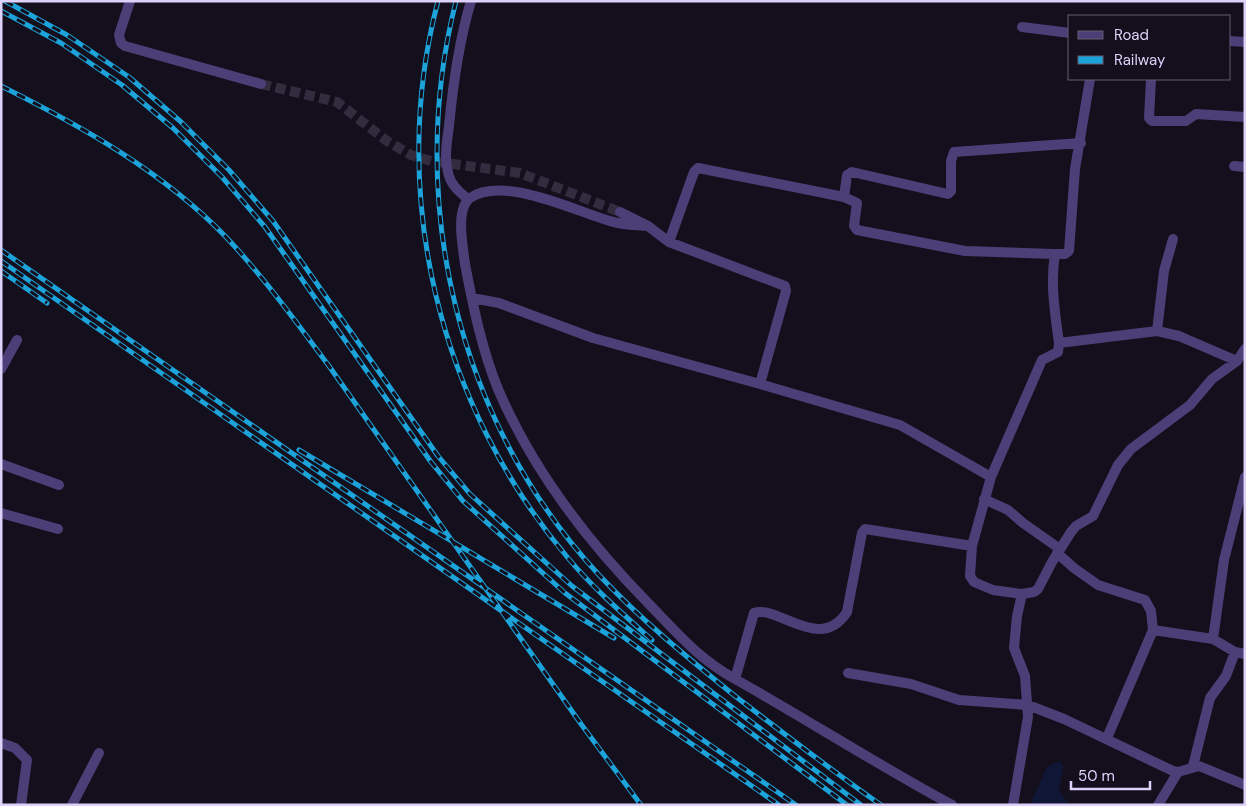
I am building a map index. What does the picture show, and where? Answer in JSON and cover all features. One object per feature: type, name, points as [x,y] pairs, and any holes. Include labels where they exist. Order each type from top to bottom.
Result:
[{"type":"street","points":[[130,1],[119,35],[121,43],[125,46],[261,84]]},
{"type":"street","points":[[468,199],[454,186],[448,172],[446,154],[452,97],[465,22],[471,1]]},
{"type":"street","points":[[1022,27],[1068,33]]},
{"type":"street","points":[[1231,41],[1245,42]]},
{"type":"street","points":[[669,242],[694,172],[698,168],[844,197],[857,203],[854,226],[857,230],[973,252],[1065,254],[1069,251],[1072,192],[1090,80]]},
{"type":"street","points":[[1151,80],[1149,118],[1152,121],[1186,121],[1196,114],[1245,117]]},
{"type":"street","points":[[844,197],[847,175],[852,172],[948,194],[951,191],[950,161],[954,152],[1081,143]]},
{"type":"street","points":[[648,226],[612,222],[552,200],[520,193],[494,191],[479,194],[468,199],[462,210],[462,249],[472,298],[498,388],[533,459],[590,540],[700,657],[829,733],[892,773],[952,805]]},
{"type":"street","points":[[620,212],[648,226],[669,242],[785,286],[786,291],[760,384]]},
{"type":"street","points":[[1158,331],[1164,271],[1173,239]]},
{"type":"street","points":[[1055,254],[1053,289],[1059,343],[1058,352],[1040,362],[991,477],[972,546],[970,576],[974,582],[993,590],[1022,594],[1034,592],[1038,589],[1059,551],[1076,526],[1093,516],[1118,465],[1131,449],[1190,405],[1212,379],[1237,362],[1245,349]]},
{"type":"street","points":[[472,298],[517,308],[593,338],[900,425],[991,477]]},
{"type":"street","points":[[1059,343],[1158,331],[1179,336],[1237,362]]},
{"type":"street","points":[[1,369],[17,340]]},
{"type":"street","points":[[1,464],[59,485]]},
{"type":"street","points":[[1213,639],[1224,560],[1245,477]]},
{"type":"street","points":[[984,499],[1008,510],[1059,551],[1074,568],[1098,585],[1145,600],[1151,611],[1153,630],[1107,738]]},
{"type":"street","points":[[1,513],[58,529]]},
{"type":"street","points":[[735,679],[754,613],[762,612],[794,624],[820,629],[827,628],[844,616],[847,612],[862,533],[865,529],[972,546]]},
{"type":"street","points":[[1013,805],[1027,728],[1028,705],[1024,676],[1014,648],[1017,616],[1022,594]]},
{"type":"street","points":[[1153,630],[1213,639],[1240,653],[1210,698],[1193,766]]},
{"type":"street","points":[[848,672],[911,684],[959,700],[1028,705],[1107,738],[1178,772]]},
{"type":"street","points":[[1,743],[14,748],[27,760],[21,805]]},
{"type":"street","points":[[72,805],[99,753]]},
{"type":"street","points":[[1158,805],[1178,772],[1193,766],[1205,768],[1245,785]]},
{"type":"water","points":[[1060,761],[1063,767],[1059,789],[1069,805],[1030,805],[1047,767]]},
{"type":"tunnel","points":[[261,84],[337,102],[387,141],[411,155],[431,161],[520,173],[620,212]]},
{"type":"railway","points":[[5,1],[67,35],[129,77],[180,121],[229,170],[273,221],[438,456],[470,494],[572,586],[861,805]]},
{"type":"railway","points":[[438,1],[424,74],[419,148],[423,222],[436,295],[457,366],[487,434],[524,499],[568,558],[608,600],[652,640]]},
{"type":"railway","points":[[456,1],[442,77],[437,154],[442,230],[456,306],[478,379],[510,449],[550,515],[599,575],[631,607],[682,653],[735,696],[881,805]]},
{"type":"railway","points":[[1,11],[61,43],[122,85],[173,128],[222,177],[265,227],[431,462],[463,501],[565,593],[847,805]]},
{"type":"railway","points":[[1,86],[61,117],[148,171],[201,213],[239,251],[329,366],[581,724],[641,805]]},
{"type":"railway","points":[[1,250],[796,805]]},
{"type":"railway","points":[[1,261],[779,805]]},
{"type":"railway","points":[[1,271],[47,303]]},
{"type":"railway","points":[[299,450],[614,638]]}]
